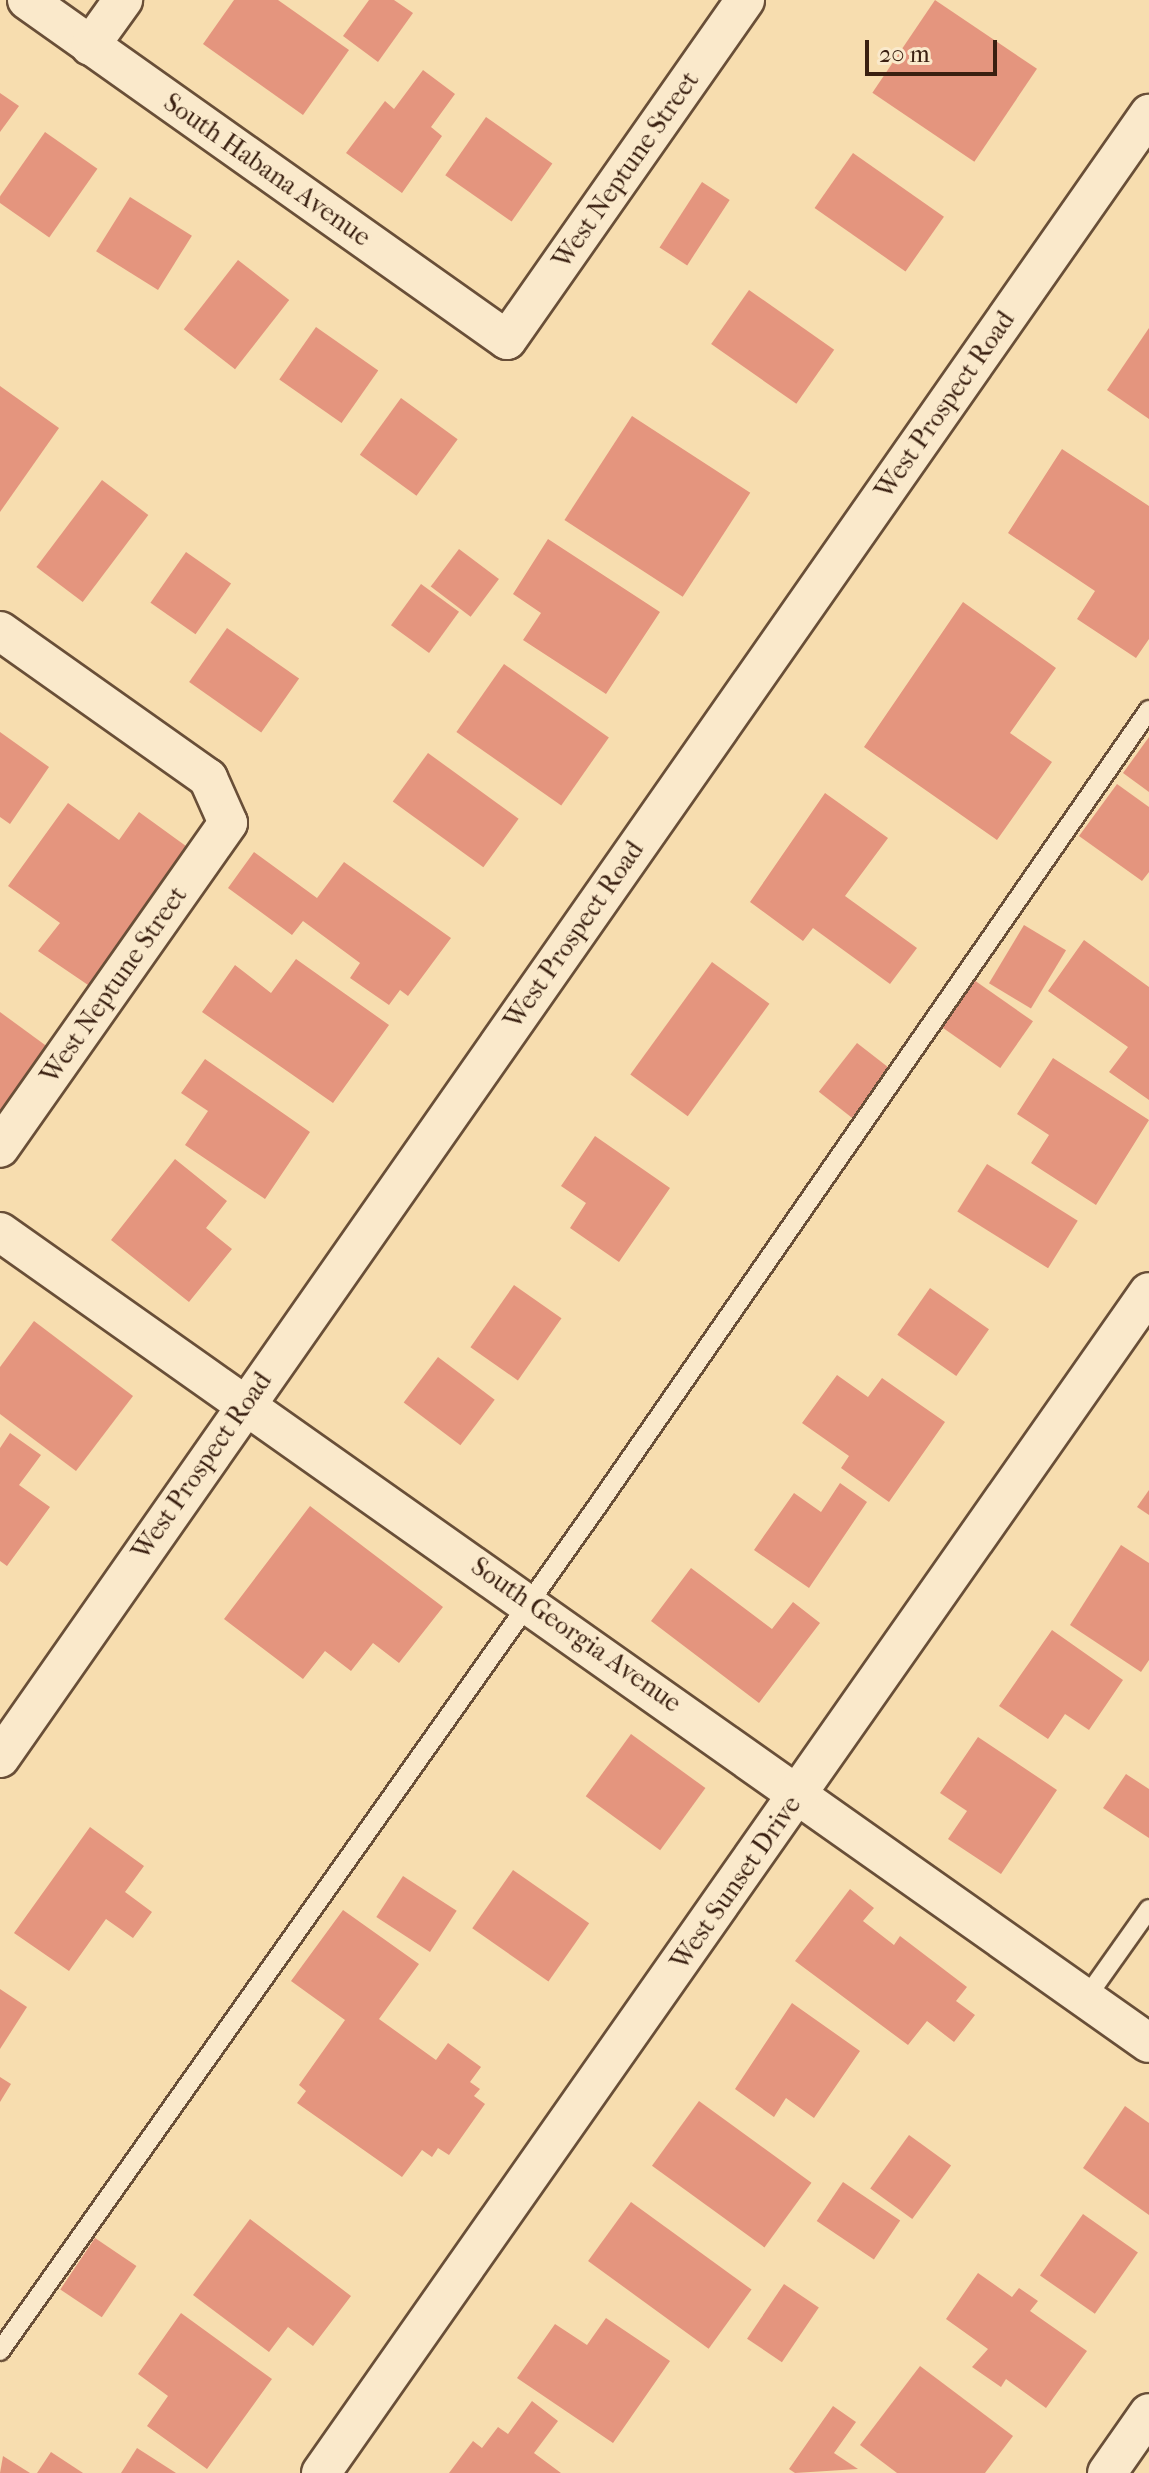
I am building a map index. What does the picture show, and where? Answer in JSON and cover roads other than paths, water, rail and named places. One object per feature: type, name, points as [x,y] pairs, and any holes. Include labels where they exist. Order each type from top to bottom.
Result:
[{"type":"street","name":"South Habana Avenue","points":[[27,0],[507,340]]},
{"type":"street","points":[[90,46],[123,0]]},
{"type":"street","name":"West Neptune Street","points":[[507,340],[745,0]]},
{"type":"street","name":"West Prospect Road","points":[[0,1758],[1149,114]]},
{"type":"street","name":"West Neptune Street","points":[[0,631],[208,778],[228,823],[0,1148]]},
{"type":"street","name":"South Georgia Avenue","points":[[0,1232],[528,1601],[1149,2043]]},
{"type":"street","name":"West Sunset Drive","points":[[321,2473],[1149,1292]]},
{"type":"street","points":[[1107,2473],[1149,2413]]},
{"type":"lane","points":[[0,2351],[1149,710]]},
{"type":"lane","points":[[1086,1998],[1149,1909]]}]
